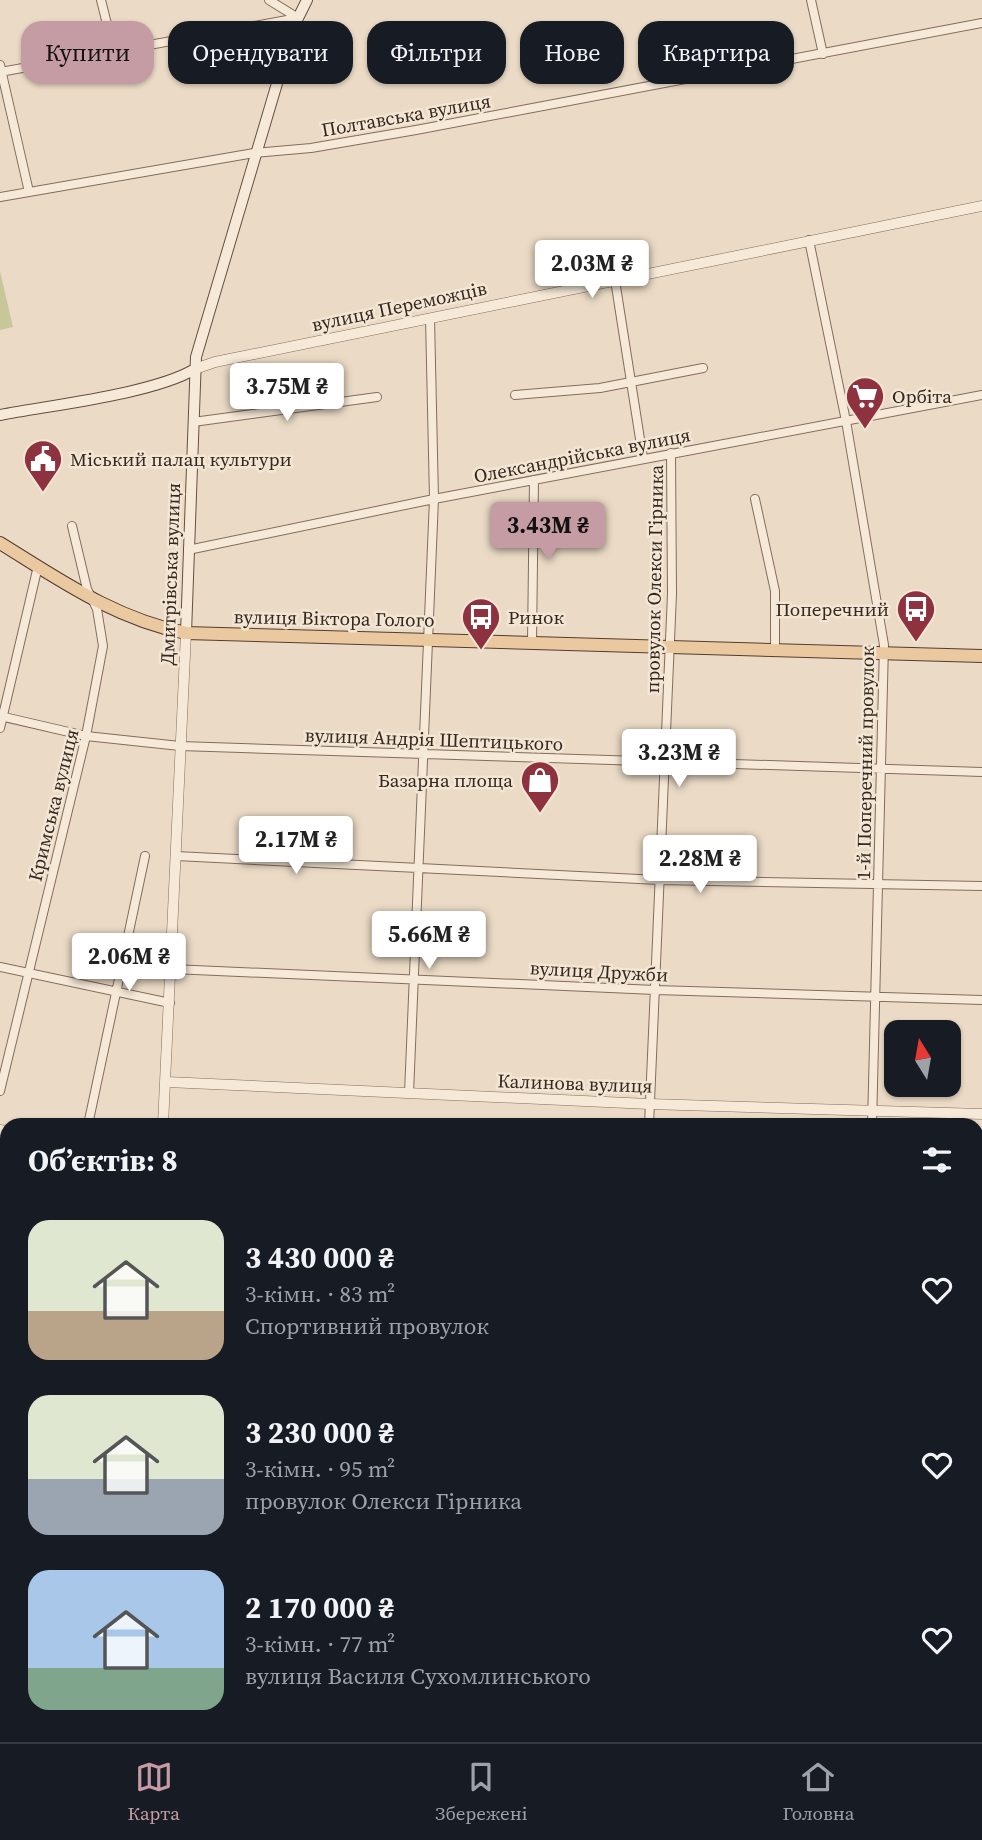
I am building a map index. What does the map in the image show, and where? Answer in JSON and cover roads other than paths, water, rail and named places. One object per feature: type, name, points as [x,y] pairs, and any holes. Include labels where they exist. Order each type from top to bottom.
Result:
[{"type":"main road","name":"Дмитрівська вулиця","points":[[186,633],[195,369],[199,345],[254,153],[298,18],[307,0]]},
{"type":"main road","points":[[0,415],[173,380],[195,369]]},
{"type":"main road","name":"вулиця Віктора Голого","points":[[0,543],[93,601],[138,620],[186,633],[982,656]]},
{"type":"street","points":[[102,0],[107,21]]},
{"type":"street","points":[[269,0],[298,18]]},
{"type":"street","points":[[811,0],[823,54]]},
{"type":"street","points":[[154,45],[298,18]]},
{"type":"street","name":"Полтавська вулиця","points":[[0,197],[254,153],[311,148],[982,23]]},
{"type":"street","points":[[21,67],[1,70],[29,192]]},
{"type":"street","name":"вулиця Переможців","points":[[195,369],[215,362],[982,206]]},
{"type":"street","name":"1-й Поперечний провулок","points":[[809,240],[846,421],[884,653],[872,1118]]},
{"type":"street","name":"провулок Олекси Гірника","points":[[615,280],[643,458]]},
{"type":"street","points":[[409,1093],[426,639],[434,499],[430,318]]},
{"type":"street","points":[[515,394],[600,387],[703,368]]},
{"type":"street","name":"Олександрійська вулиця","points":[[188,550],[643,458],[982,396]]},
{"type":"street","points":[[193,422],[377,397]]},
{"type":"street","name":"провулок Олекси Гірника","points":[[649,1118],[673,581],[671,453]]},
{"type":"street","points":[[533,643],[534,480]]},
{"type":"street","points":[[755,499],[775,591],[775,650]]},
{"type":"street","name":"Кримська вулиця","points":[[0,1091],[86,736],[103,646],[72,526]]},
{"type":"street","points":[[0,728],[38,566]]},
{"type":"street","name":"Дмитрівська вулиця","points":[[164,1118],[186,633]]},
{"type":"street","name":"вулиця Андрія Шептицького","points":[[1,716],[86,736],[180,746],[982,772]]},
{"type":"street","points":[[89,1118],[145,856]]},
{"type":"street","points":[[176,856],[659,880],[982,886]]},
{"type":"street","points":[[0,967],[170,1003]]},
{"type":"street","name":"вулиця Дружби","points":[[172,969],[655,990],[982,1000]]},
{"type":"street","name":"Калинова вулиця","points":[[167,1082],[649,1104],[982,1114]]},
{"type":"place","name":"Орбіта","points":[[865,430]]},
{"type":"place","name":"Міський палац культури","points":[[43,493]]},
{"type":"place","name":"Поперечний","points":[[916,643]]},
{"type":"place","name":"Ринок","points":[[481,651]]},
{"type":"place","name":"Базарна площа","points":[[540,814]]}]
